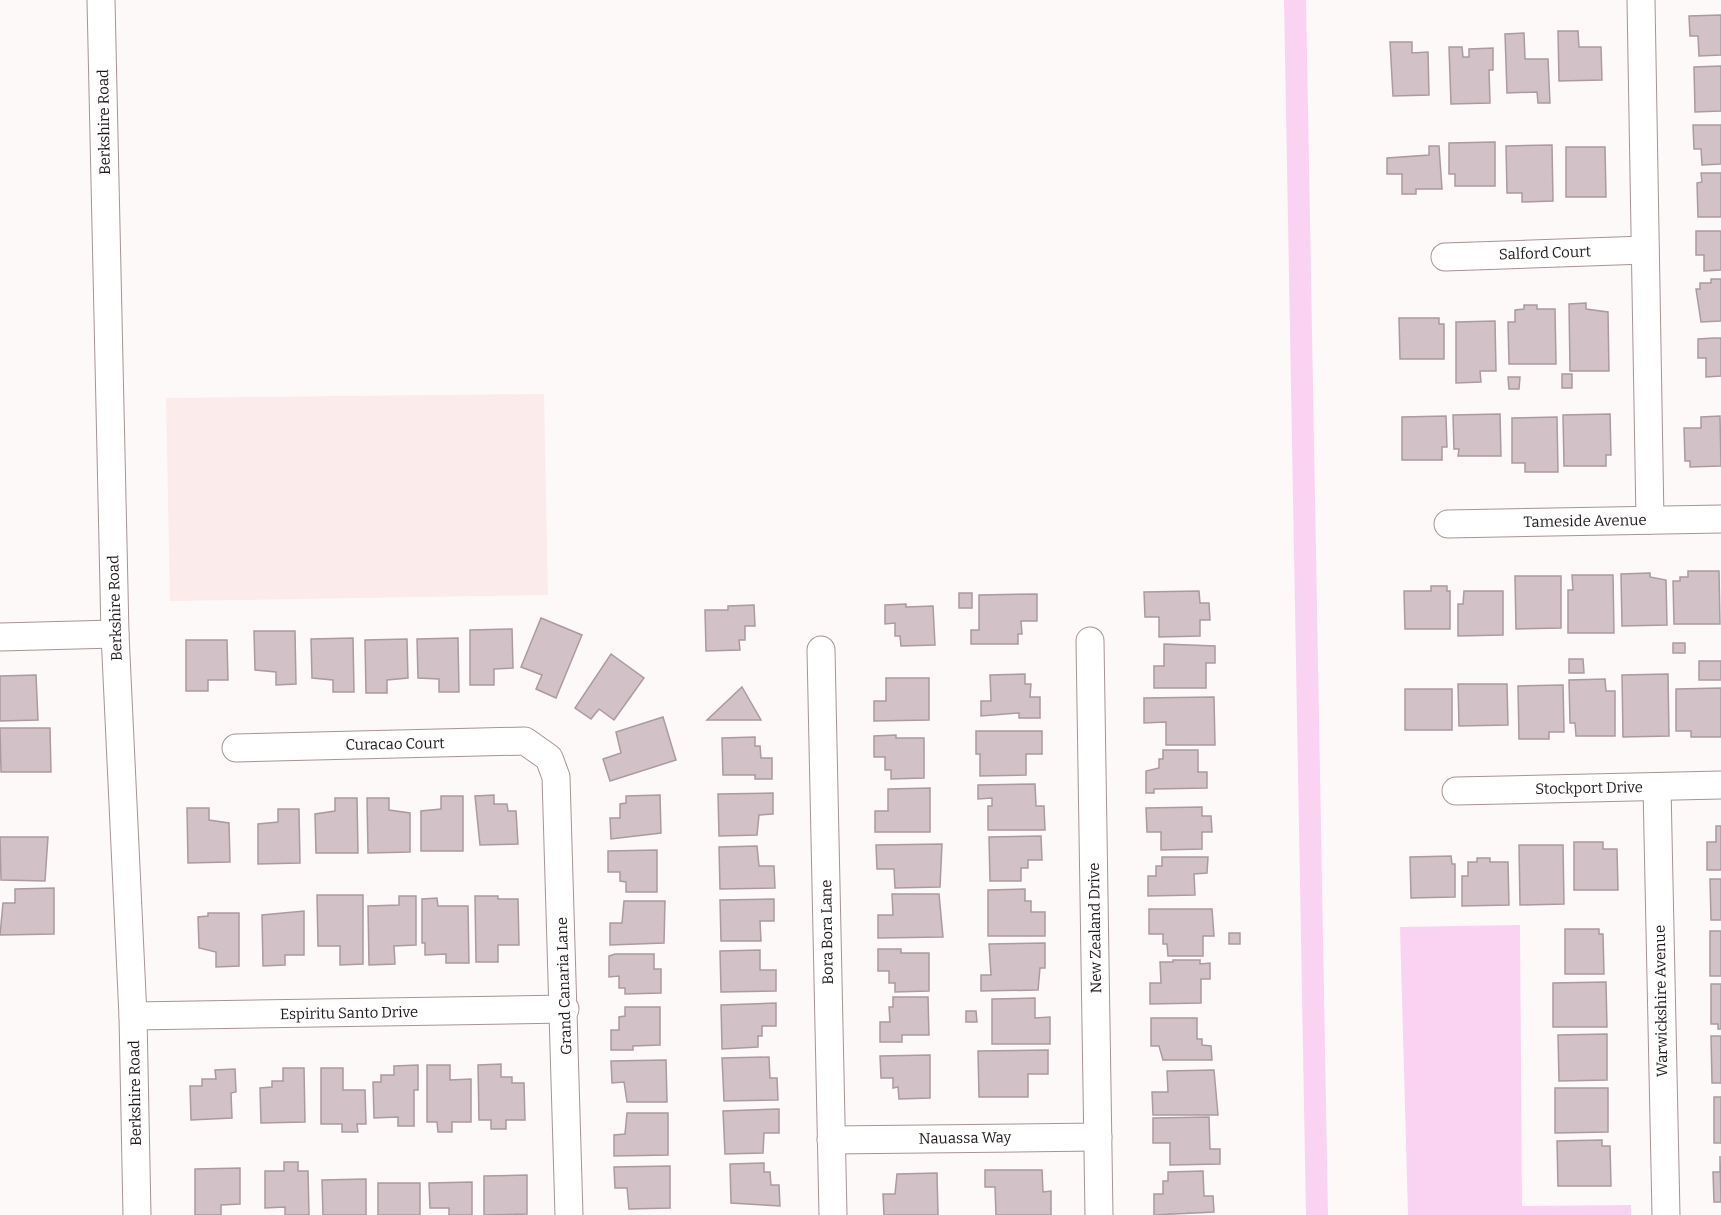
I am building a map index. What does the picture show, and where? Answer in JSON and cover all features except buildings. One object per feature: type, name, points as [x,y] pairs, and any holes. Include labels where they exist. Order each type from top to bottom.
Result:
[{"type":"street","name":"Berkshire Road","points":[[101,0],[115,634],[133,1016],[137,1215]]},
{"type":"street","points":[[1641,0],[1650,520]]},
{"type":"street","name":"Salford Court","points":[[1445,256],[1645,250]]},
{"type":"street","name":"Tameside Avenue","points":[[1448,524],[1721,519]]},
{"type":"street","points":[[0,637],[115,634]]},
{"type":"street","name":"New Zealand Drive","points":[[1090,641],[1099,1215]]},
{"type":"street","name":"Bora Bora Lane","points":[[821,650],[833,1215]]},
{"type":"street","name":"Curacao Court","points":[[236,748],[525,741],[549,758]]},
{"type":"street","name":"Grand Canaria Lane","points":[[549,758],[556,777],[565,1009],[569,1215]]},
{"type":"street","name":"Stockport Drive","points":[[1456,791],[1721,785]]},
{"type":"street","name":"Warwickshire Avenue","points":[[1657,787],[1666,1215]]},
{"type":"street","name":"Espiritu Santo Drive","points":[[133,1016],[565,1009]]},
{"type":"street","name":"Nauassa Way","points":[[831,1140],[1098,1137]]},
{"type":"shaded area","points":[[544,394],[548,595],[170,601],[166,398]]},
{"type":"shaded area","points":[[1520,925],[1522,1206],[1631,1205],[1631,1215],[1408,1215],[1400,927]]},
{"type":"waterway","points":[[1295,0],[1317,1215]]}]
